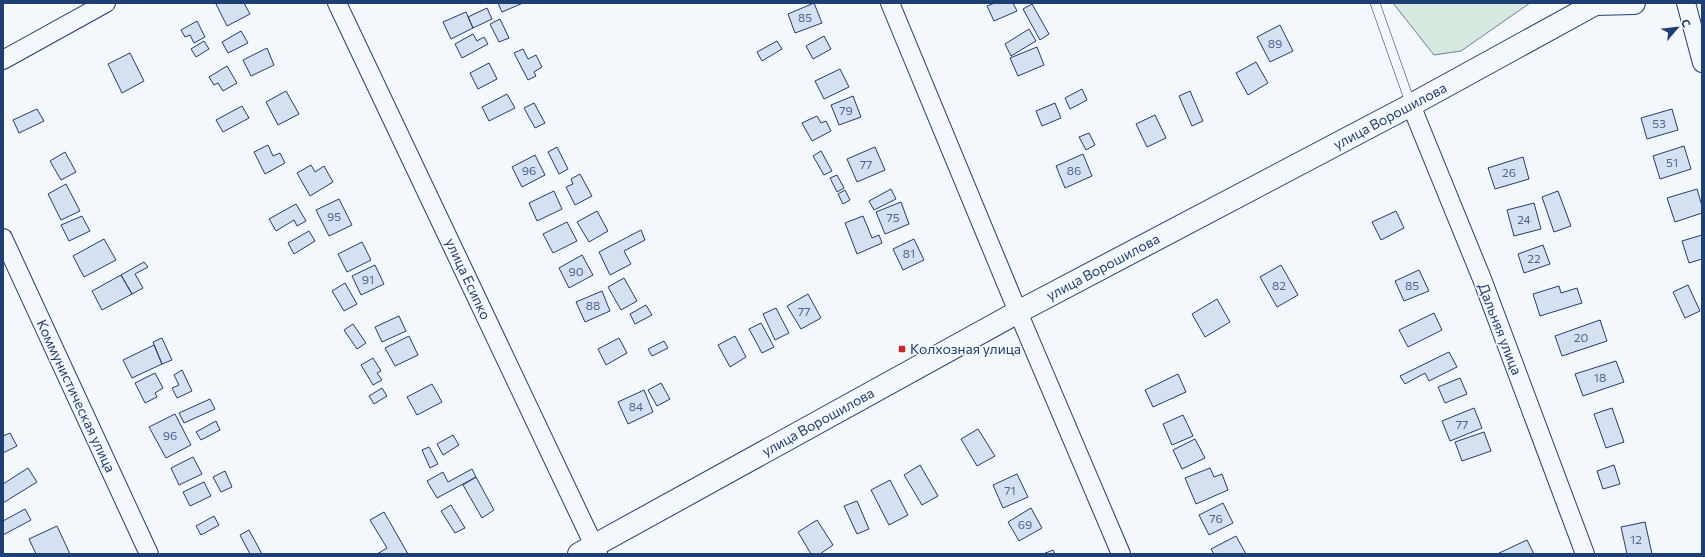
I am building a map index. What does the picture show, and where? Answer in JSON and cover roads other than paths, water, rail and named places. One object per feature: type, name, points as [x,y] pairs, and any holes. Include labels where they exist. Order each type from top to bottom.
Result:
[{"type":"main road","name":"улица Ворошилова","points":[[590,551],[1018,312],[1411,105],[1595,4],[1634,3]]},
{"type":"street","points":[[3,60],[106,3]]},
{"type":"street","name":"улица Есипко","points":[[337,3],[590,551]]},
{"type":"street","points":[[890,3],[1018,312],[1121,554]]},
{"type":"street","points":[[1686,3],[1702,63]]},
{"type":"street","name":"Дальняя улица","points":[[1411,105],[1482,279],[1585,554]]},
{"type":"street","name":"Коммунистическая улица","points":[[3,238],[149,554]]},
{"type":"lane","points":[[1375,3],[1411,105]]},
{"type":"place","name":"Колхозная улица","points":[[902,349]]}]
